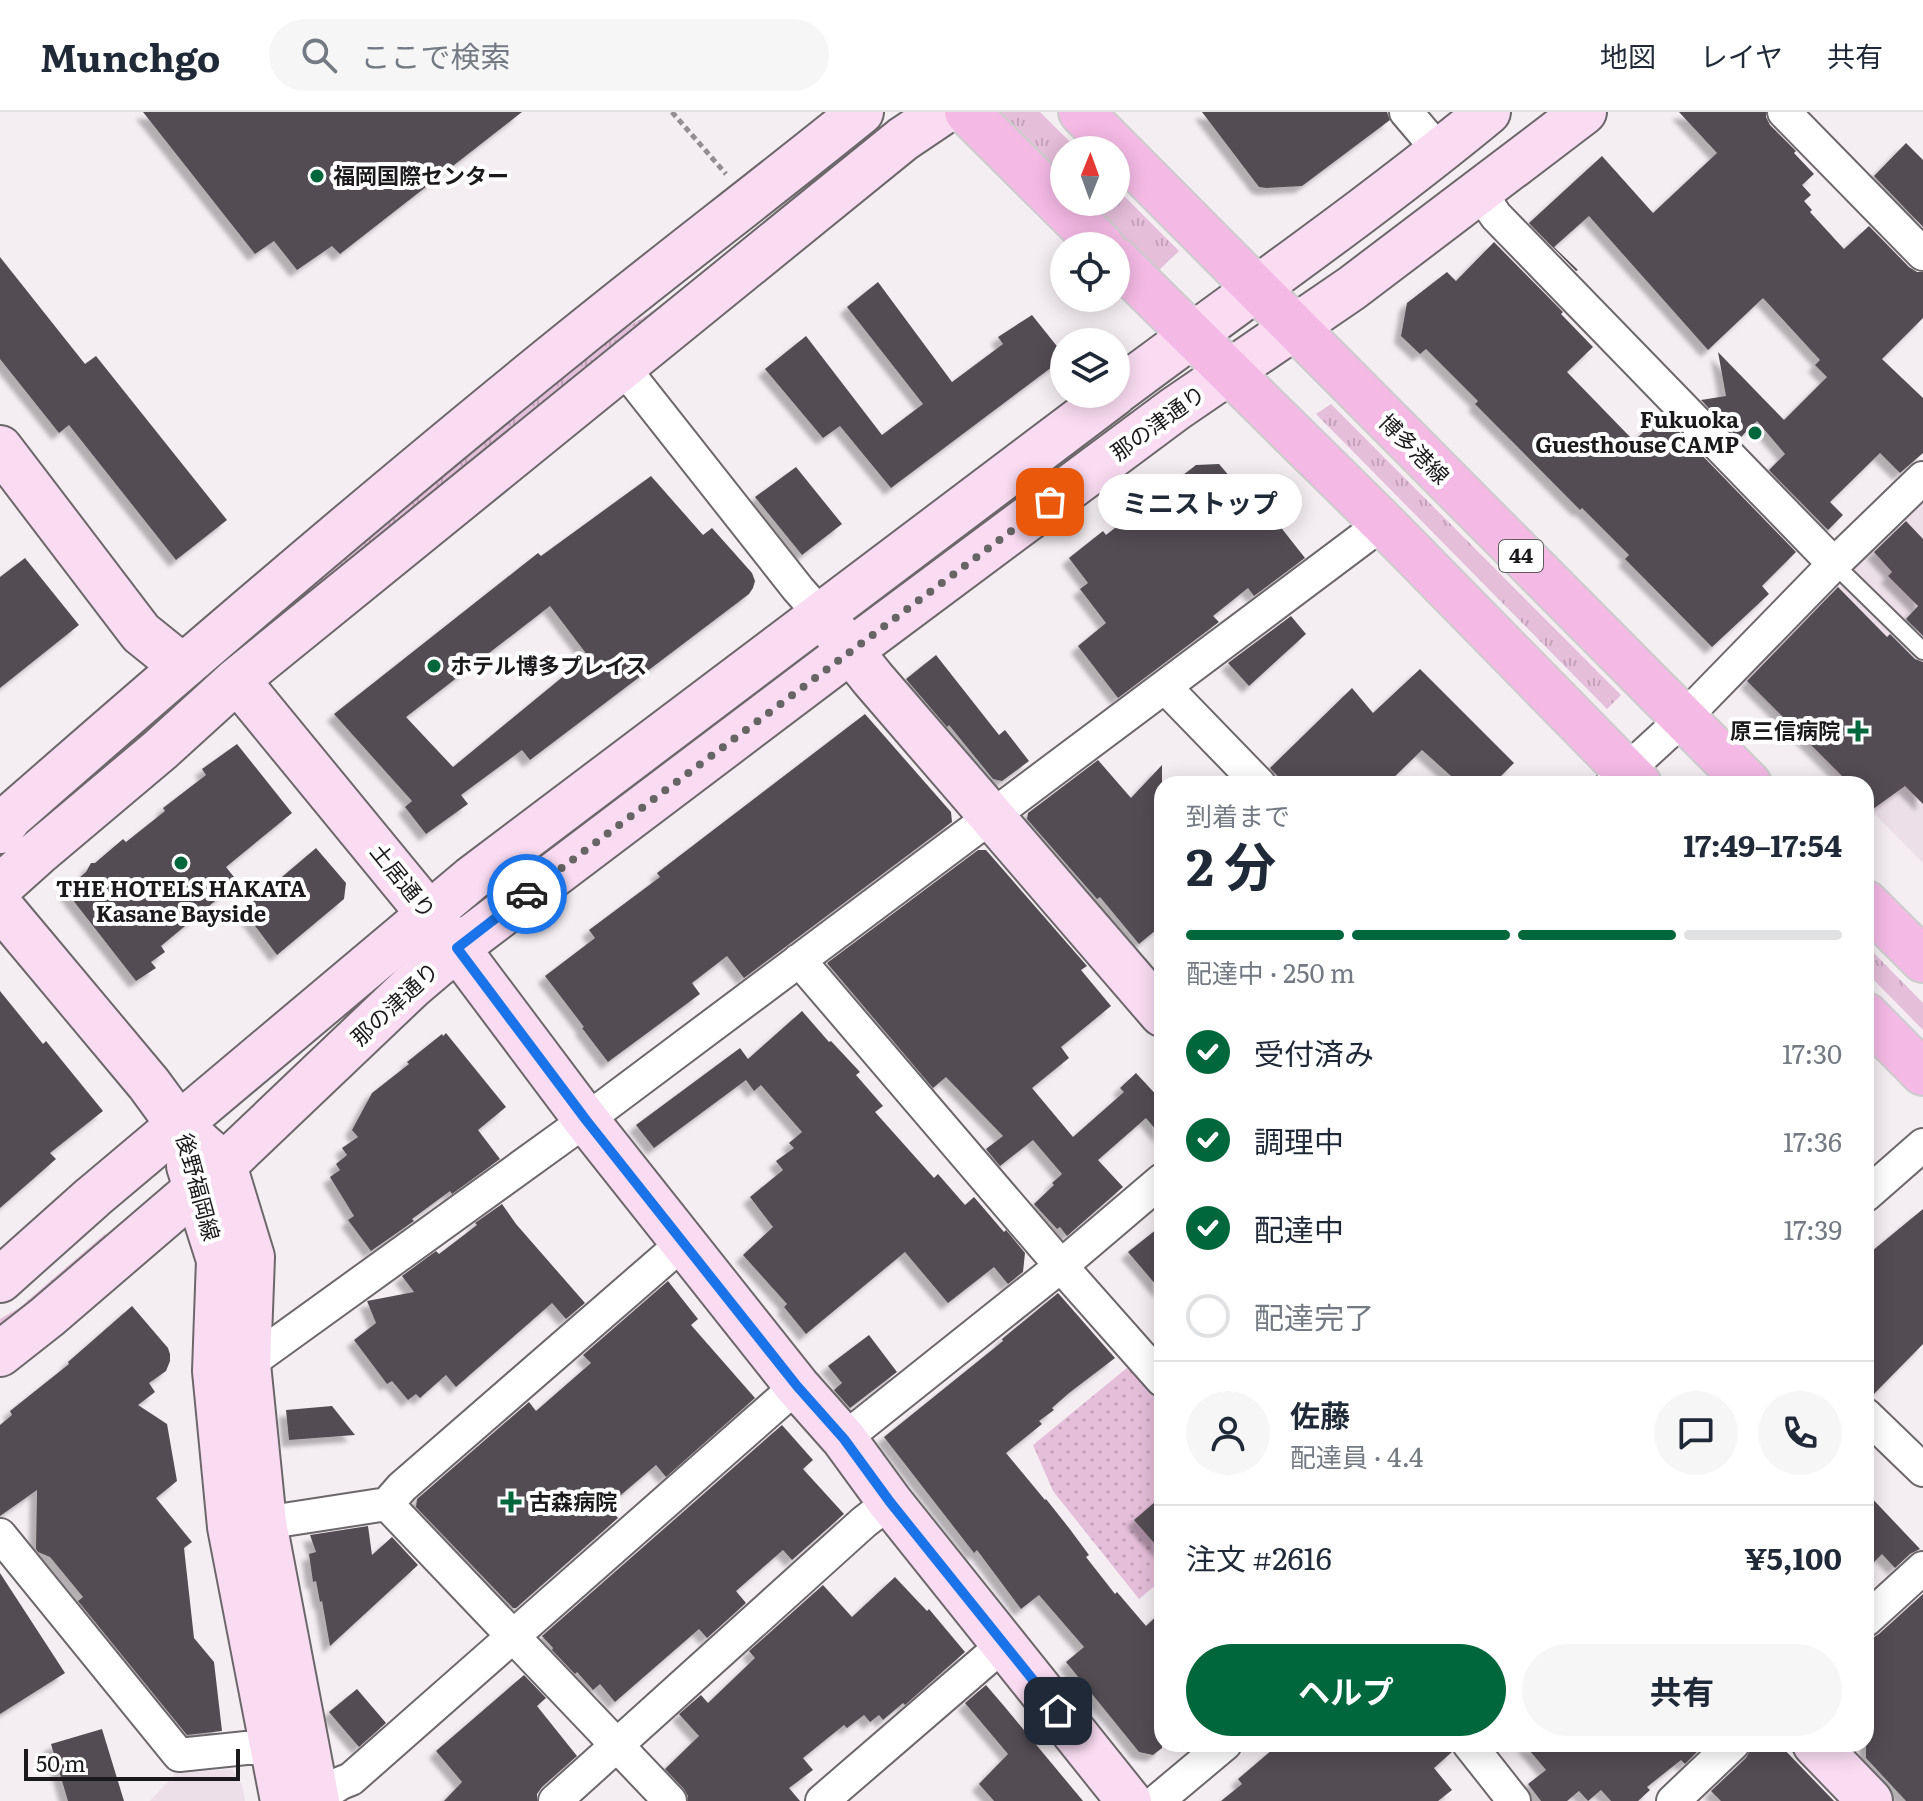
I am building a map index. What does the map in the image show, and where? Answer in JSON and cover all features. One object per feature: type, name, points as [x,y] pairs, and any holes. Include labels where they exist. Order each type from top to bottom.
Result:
[{"type":"main road","points":[[967,112],[1088,232]]},
{"type":"main road","name":"博多港線","points":[[1081,112],[1741,776]]},
{"type":"main road","points":[[1130,274],[1383,523],[1622,776]]},
{"type":"main road","points":[[1874,911],[1923,960]]},
{"type":"main road","points":[[1874,1023],[1923,1073]]},
{"type":"street","points":[[0,831],[10,817],[289,574],[562,349],[861,112]]},
{"type":"street","points":[[0,887],[237,680],[903,139],[943,112]]},
{"type":"street","points":[[1406,112],[1440,152]]},
{"type":"street","name":"那の津通り","points":[[1130,382],[1440,152],[1488,112]]},
{"type":"street","name":"那の津通り","points":[[0,1354],[210,1177],[411,987],[457,948],[1175,409],[1352,288],[1584,112]]},
{"type":"street","points":[[1784,112],[1923,254]]},
{"type":"street","points":[[1479,191],[1496,216],[1834,564]]},
{"type":"street","points":[[622,366],[798,589],[1154,1005]]},
{"type":"street","name":"那の津通り","points":[[0,1280],[93,1197],[483,870],[1095,408]]},
{"type":"street","points":[[0,448],[141,633],[182,666]]},
{"type":"street","points":[[1630,776],[1834,564],[1923,478]]},
{"type":"street","points":[[248,1364],[586,1120],[1383,523]]},
{"type":"street","name":"土居通り","points":[[237,680],[430,913],[586,1120],[797,1386],[844,1439],[890,1502],[1129,1801]]},
{"type":"street","points":[[1165,687],[1251,776]]},
{"type":"street","name":"後野福岡線","points":[[0,906],[149,1084],[179,1125],[252,1257],[248,1364],[289,1745]]},
{"type":"street","points":[[799,960],[1154,1371]]},
{"type":"street","points":[[1874,1188],[1923,1145]]},
{"type":"street","name":"後野福岡線","points":[[210,1177],[219,1260],[215,1371],[230,1527],[306,1800]]},
{"type":"street","points":[[844,1439],[1061,1266],[1154,1187]]},
{"type":"street","points":[[264,1523],[387,1504],[402,1487],[684,1242]]},
{"type":"street","points":[[306,1800],[351,1779],[797,1386]]},
{"type":"street","points":[[1874,1423],[1923,1470]]},
{"type":"street","points":[[555,1801],[890,1502]]},
{"type":"street","points":[[387,1504],[670,1801]]},
{"type":"street","points":[[0,1535],[179,1755],[289,1745]]},
{"type":"street","points":[[1874,1613],[1923,1568]]},
{"type":"street","points":[[822,1801],[1004,1644]]},
{"type":"street","points":[[1157,1801],[1215,1752]]},
{"type":"street","points":[[1475,1752],[1514,1801]]},
{"type":"street","points":[[1673,1801],[1725,1752]]},
{"type":"street","points":[[1823,1752],[1870,1801]]},
{"type":"lane","points":[[1834,564],[1923,651]]},
{"type":"path","points":[[672,112],[750,202]]},
{"type":"shaded area","name":"原三信病院","points":[[1923,497],[1923,863],[1874,813],[1874,776],[1837,776],[1742,679]]},
{"type":"shaded area","points":[[232,1769],[242,1785],[245,1801],[150,1801],[176,1773]]},
{"type":"green space","points":[[999,112],[1040,112],[1064,136],[1050,136],[1050,166]]},
{"type":"green space","points":[[1130,202],[1179,251],[1156,273],[1130,247],[1130,232],[1116,232],[1100,216],[1130,216]]},
{"type":"green space","points":[[685,290],[252,650],[145,725],[577,360]]},
{"type":"green space","points":[[1331,404],[1621,695],[1607,709],[1316,414]]},
{"type":"green space","points":[[1874,953],[1923,1003],[1923,1030],[1874,980]]},
{"type":"green space","points":[[105,1234],[110,1240],[0,1334],[0,1319],[19,1308]]},
{"type":"green space","points":[[1133,1363],[1154,1388],[1154,1587],[1139,1599],[1053,1491],[1033,1445]]},
{"type":"building","name":"福岡国際センター","points":[[143,112],[522,112],[340,254],[332,246],[297,270],[274,241],[255,254]]},
{"type":"building","points":[[1202,112],[1387,112],[1390,120],[1302,186],[1266,188],[1259,187]]},
{"type":"building","points":[[1679,112],[1766,112],[1770,125],[1814,174],[1802,185],[1811,195],[1804,201],[1812,210],[1810,212],[1844,249],[1869,226],[1909,267],[1923,272],[1923,318],[1882,359],[1923,398],[1923,453],[1900,473],[1880,453],[1830,502],[1843,515],[1828,530],[1769,470],[1785,454],[1757,421],[1739,439],[1701,400],[1726,396],[1718,352],[1784,420],[1827,377],[1815,365],[1820,360],[1763,298],[1708,350],[1589,216],[1554,247],[1576,271],[1529,223],[1602,156],[1653,213],[1717,153]]},
{"type":"building","points":[[1906,143],[1923,160],[1923,227],[1874,176]]},
{"type":"building","points":[[1494,242],[1593,347],[1567,372],[1634,441],[1662,414],[1796,552],[1762,586],[1769,594],[1712,647],[1625,559],[1629,555],[1475,404],[1478,401],[1426,349],[1420,354],[1401,336],[1407,303],[1447,272],[1456,281]]},
{"type":"building","points":[[0,257],[85,364],[96,356],[227,520],[176,560],[69,425],[59,433],[0,359]]},
{"type":"building","points":[[878,282],[952,382],[1003,344],[998,337],[1032,315],[1050,338],[1050,369],[891,488],[840,426],[823,438],[765,369],[806,336],[882,435],[923,404],[847,307]]},
{"type":"building","points":[[1219,464],[1248,498],[1252,495],[1266,513],[1268,511],[1305,558],[1254,596],[1248,588],[1213,616],[1219,622],[1118,698],[1078,646],[1106,623],[1080,589],[1088,583],[1069,558],[1103,531],[1106,535],[1196,465]]},
{"type":"building","points":[[796,467],[842,524],[802,555],[755,497]]},
{"type":"building","points":[[651,476],[703,535],[712,528],[752,573],[755,581],[749,594],[530,760],[522,750],[461,795],[468,804],[426,834],[405,807],[412,801],[334,714],[538,553],[541,556]],"holes":[[[550,606],[588,656],[453,767],[406,717]]]},
{"type":"building","points":[[1906,521],[1923,539],[1923,636],[1906,619],[1918,606],[1888,576],[1892,572],[1874,552]]},
{"type":"building","points":[[25,558],[79,625],[0,688],[0,577]]},
{"type":"building","name":"原三信病院","points":[[1838,587],[1887,637],[1890,634],[1915,659],[1923,662],[1923,804],[1905,786],[1874,808],[1874,776],[1842,776],[1747,681]]},
{"type":"building","points":[[1291,616],[1306,634],[1249,686],[1228,663]]},
{"type":"building","points":[[936,655],[999,735],[1005,730],[1029,761],[1002,781],[993,779],[906,679]]},
{"type":"building","points":[[1420,669],[1514,763],[1501,776],[1451,776],[1422,750],[1395,776],[1278,776],[1270,768],[1352,688],[1373,713]]},
{"type":"building","points":[[865,714],[951,812],[952,822],[744,978],[727,956],[692,983],[700,994],[608,1062],[545,976],[595,938],[589,930],[660,877],[657,873]]},
{"type":"building","points":[[237,744],[292,813],[226,867],[238,882],[161,946],[165,952],[151,962],[156,968],[136,981],[65,890],[86,872],[91,863],[123,839],[126,842],[165,811],[163,808],[206,775],[202,769]]},
{"type":"building","points":[[1098,760],[1131,798],[1162,765],[1162,776],[1154,776],[1154,932],[1139,944],[1027,819],[1028,813]]},
{"type":"building","points":[[316,848],[346,883],[344,899],[277,955],[243,910]]},
{"type":"building","points":[[978,850],[986,850],[1087,966],[1081,970],[1111,1006],[1061,1047],[1069,1058],[1032,1088],[1073,1137],[1124,1092],[1120,1088],[1136,1073],[1154,1092],[1154,1128],[1146,1118],[1098,1160],[1123,1187],[1067,1236],[1060,1227],[1057,1229],[1034,1204],[1062,1174],[1033,1140],[1000,1166],[986,1149],[1003,1136],[946,1077],[933,1088],[827,963]]},
{"type":"building","points":[[0,991],[103,1111],[50,1153],[56,1159],[0,1208]]},
{"type":"building","points":[[802,1011],[860,1072],[856,1075],[883,1106],[875,1112],[934,1178],[938,1174],[965,1205],[974,1197],[1025,1253],[1023,1272],[1008,1284],[994,1267],[948,1303],[905,1252],[806,1334],[784,1307],[787,1304],[743,1255],[773,1227],[750,1197],[783,1170],[776,1161],[794,1148],[789,1143],[802,1132],[761,1085],[754,1091],[746,1080],[654,1148],[636,1125],[740,1048],[748,1059]]},
{"type":"building","points":[[446,1033],[506,1107],[478,1130],[500,1159],[452,1194],[450,1191],[371,1251],[348,1220],[354,1216],[330,1177],[340,1170],[336,1164],[347,1155],[342,1148],[358,1137],[352,1130],[372,1093]]},
{"type":"building","points":[[502,1204],[585,1303],[566,1319],[552,1303],[456,1387],[446,1375],[420,1398],[416,1394],[408,1400],[392,1381],[387,1384],[354,1340],[376,1323],[367,1301],[414,1292],[402,1276],[436,1251],[439,1254]]},
{"type":"building","points":[[1923,1209],[1923,1344],[1874,1394],[1874,1249]]},
{"type":"building","points":[[1154,1231],[1154,1283],[1128,1252]]},
{"type":"building","points":[[668,1281],[698,1319],[691,1325],[755,1398],[666,1477],[656,1465],[608,1506],[618,1518],[513,1608],[416,1507],[417,1499],[529,1402],[536,1411],[591,1363],[583,1355]]},
{"type":"building","points":[[1058,1293],[1115,1358],[1069,1393],[1039,1421],[1042,1424],[1006,1453],[1069,1528],[1089,1555],[1086,1557],[1115,1594],[1117,1592],[1146,1626],[1154,1618],[1154,1752],[1157,1752],[1153,1755],[1139,1752],[1066,1662],[1084,1647],[1039,1595],[1021,1609],[884,1437]]},
{"type":"building","points":[[132,1306],[170,1354],[166,1371],[149,1383],[155,1392],[138,1405],[167,1424],[177,1481],[156,1498],[192,1542],[184,1548],[194,1638],[214,1662],[222,1731],[187,1735],[78,1601],[83,1597],[50,1557],[38,1552],[37,1490],[0,1516],[0,1425],[12,1415],[10,1411],[69,1364]]},
{"type":"building","points":[[869,1335],[897,1372],[850,1408],[834,1390],[842,1383],[828,1366]]},
{"type":"building","points":[[332,1406],[355,1435],[289,1440],[286,1410]]},
{"type":"building","points":[[782,1425],[813,1460],[803,1469],[844,1514],[792,1560],[783,1550],[736,1591],[746,1603],[707,1638],[699,1629],[615,1702],[600,1684],[593,1690],[542,1636]]},
{"type":"building","points":[[1874,1500],[1920,1549],[1895,1568],[1882,1554],[1874,1562]]},
{"type":"building","points":[[1154,1503],[1154,1543],[1134,1520]]},
{"type":"building","points":[[368,1526],[372,1555],[392,1537],[418,1565],[330,1646],[322,1601],[316,1581],[313,1582],[309,1554],[316,1552],[310,1535]]},
{"type":"building","points":[[0,1573],[65,1673],[0,1714]]},
{"type":"building","points":[[895,1577],[927,1611],[929,1609],[965,1652],[905,1705],[903,1703],[883,1720],[879,1715],[870,1722],[864,1715],[847,1728],[844,1725],[803,1758],[813,1770],[789,1788],[800,1801],[688,1801],[684,1789],[665,1769],[699,1736],[679,1714],[701,1695],[708,1703],[755,1658],[749,1651],[823,1585],[852,1617]]},
{"type":"building","points":[[1923,1594],[1923,1801],[1906,1801],[1866,1758],[1866,1752],[1874,1752],[1874,1637]]},
{"type":"building","points":[[524,1675],[546,1698],[537,1706],[577,1756],[542,1787],[537,1801],[444,1801],[462,1782],[436,1751]]},
{"type":"building","points":[[986,1685],[1083,1801],[994,1801],[979,1784],[1008,1754],[965,1703]]},
{"type":"building","points":[[357,1689],[386,1723],[359,1747],[329,1712]]},
{"type":"building","points":[[102,1729],[124,1801],[68,1801],[51,1744]]},
{"type":"building","points":[[1270,1752],[1452,1752],[1434,1768],[1452,1790],[1438,1801],[1221,1801],[1242,1784],[1238,1779]]},
{"type":"building","points":[[1531,1752],[1697,1752],[1685,1764],[1681,1760],[1647,1787],[1650,1790],[1638,1801],[1611,1801],[1601,1790],[1588,1801],[1579,1791],[1567,1801],[1541,1801],[1528,1784],[1546,1770]]},
{"type":"building","points":[[1749,1752],[1787,1752],[1834,1801],[1721,1801],[1711,1791]]},
{"type":"way so far","points":[[527,894],[1050,502]]},
{"type":"place","name":"福岡国際センター","points":[[317,176]]},
{"type":"place","name":"Fukuoka Guesthouse CAMP","points":[[1755,433]]},
{"type":"place","name":"ミニストップ","points":[[1050,502]]},
{"type":"place","name":"ホテル博多プレイス","points":[[434,666]]},
{"type":"place","name":"原三信病院","points":[[1858,731]]},
{"type":"place","name":"THE HOTELS HAKATA Kasane Bayside","points":[[181,863]]},
{"type":"place","name":"古森病院","points":[[511,1502]]},
{"type":"route","points":[[527,894],[457,948],[586,1120],[797,1386],[844,1439],[890,1502],[1058,1711]]}]
